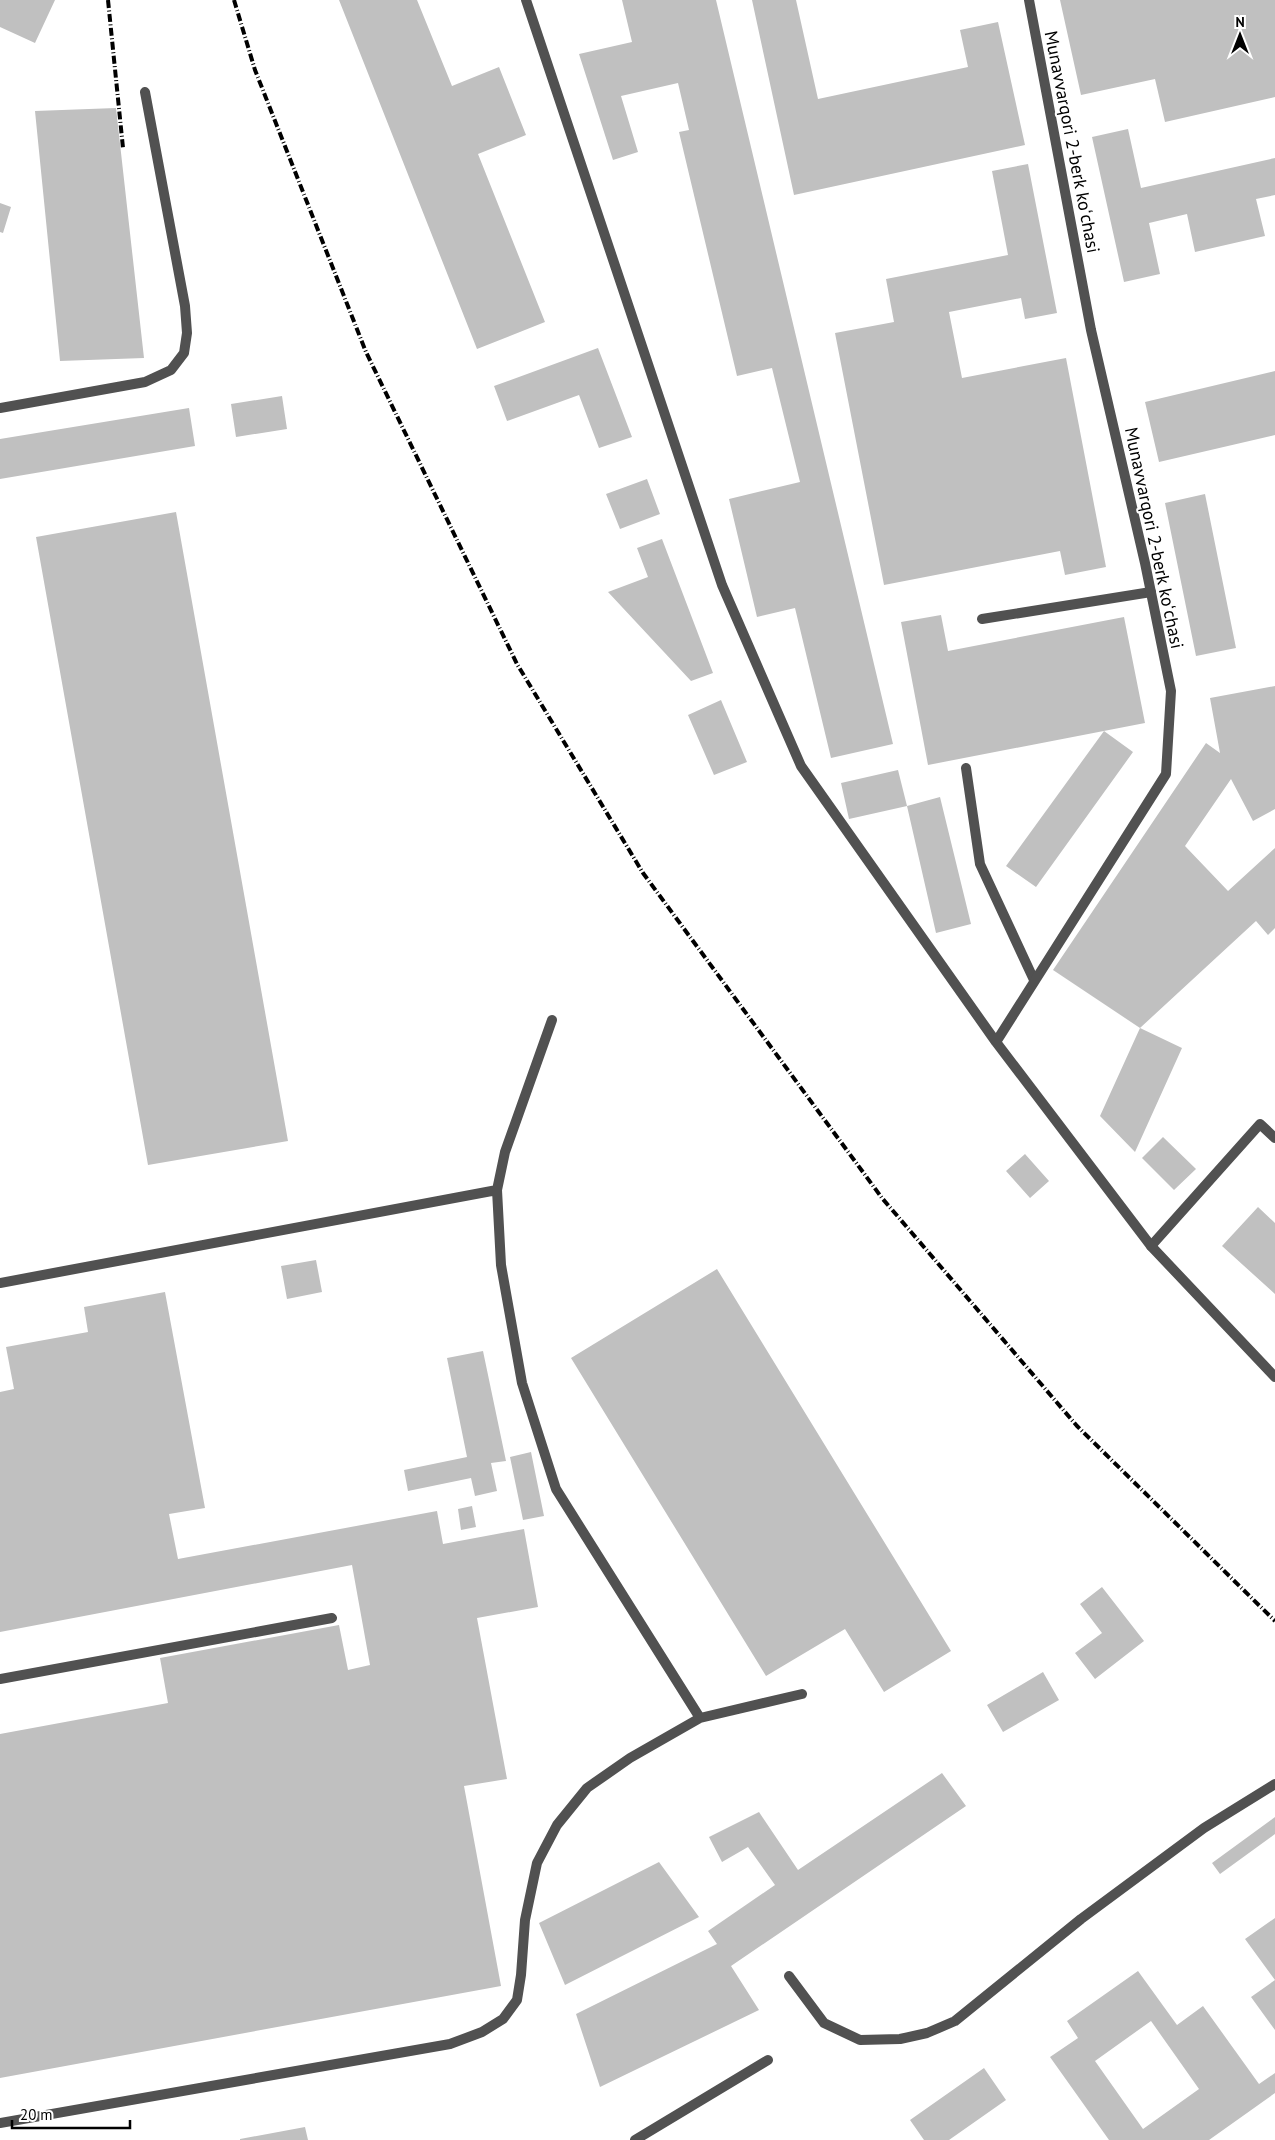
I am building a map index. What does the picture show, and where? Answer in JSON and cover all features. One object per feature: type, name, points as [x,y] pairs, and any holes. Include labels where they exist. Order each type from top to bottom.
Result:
[{"type":"street","points":[[526,0],[722,585],[801,766],[996,1042],[1151,1246],[1275,1377]]},
{"type":"street","name":"Munavvarqori 2-berk koʻchasi","points":[[996,1042],[1166,774],[1171,691],[1151,592],[1091,330],[1029,0]]},
{"type":"street","points":[[0,408],[145,382],[171,370],[184,353],[187,333],[185,306],[145,92]]},
{"type":"street","points":[[982,619],[1151,592]]},
{"type":"street","points":[[966,768],[980,864],[1034,980]]},
{"type":"street","points":[[552,1020],[505,1152],[497,1190],[501,1265],[522,1383],[556,1489],[700,1718]]},
{"type":"street","points":[[1151,1246],[1260,1124],[1275,1138]]},
{"type":"street","points":[[0,1283],[497,1190]]},
{"type":"street","points":[[0,1679],[332,1618]]},
{"type":"street","points":[[0,2123],[450,2044],[482,2032],[503,2019],[517,2000],[525,1920],[537,1863],[557,1825],[587,1788],[630,1758],[700,1718],[802,1694]]},
{"type":"street","points":[[789,1976],[824,2023],[860,2040],[900,2039],[927,2033],[955,2021],[1081,1919],[1204,1828],[1275,1784]]},
{"type":"street","points":[[636,2140],[768,2060]]},
{"type":"building","points":[[0,0],[55,0],[35,43],[0,27]]},
{"type":"building","points":[[339,0],[417,0],[452,86],[499,67],[526,135],[478,154],[545,322],[477,349]]},
{"type":"building","points":[[622,0],[716,0],[893,744],[831,758],[795,608],[757,617],[729,499],[800,482],[772,368],[737,376],[679,132],[689,130],[678,83],[621,96],[638,152],[613,160],[579,54],[632,42]]},
{"type":"building","points":[[752,0],[796,0],[818,99],[968,67],[960,30],[998,22],[1025,145],[794,195]]},
{"type":"building","points":[[1060,0],[1275,0],[1275,97],[1165,122],[1155,79],[1081,95]]},
{"type":"building","points":[[116,108],[144,358],[60,361],[35,111]]},
{"type":"building","points":[[1128,129],[1141,188],[1275,158],[1275,195],[1256,199],[1265,236],[1195,252],[1187,214],[1149,223],[1160,274],[1124,282],[1092,137]]},
{"type":"building","points":[[1028,164],[1057,313],[1025,319],[1021,298],[949,312],[962,378],[1066,358],[1106,567],[1065,575],[1060,551],[884,585],[835,333],[894,322],[886,279],[1008,255],[992,171]]},
{"type":"building","points":[[0,203],[11,207],[3,233],[0,232]]},
{"type":"building","points":[[598,348],[632,437],[599,448],[579,395],[507,421],[494,386]]},
{"type":"building","points":[[1275,371],[1275,435],[1159,462],[1145,402]]},
{"type":"building","points":[[282,396],[287,429],[236,437],[231,404]]},
{"type":"building","points":[[189,408],[195,446],[0,479],[0,439]]},
{"type":"building","points":[[647,479],[660,514],[620,529],[606,494]]},
{"type":"building","points":[[1205,494],[1236,648],[1196,656],[1165,503]]},
{"type":"building","points":[[176,512],[288,1141],[148,1165],[36,537]]},
{"type":"building","points":[[662,539],[713,673],[691,681],[608,592],[648,577],[637,548]]},
{"type":"building","points":[[941,615],[948,651],[1124,617],[1145,723],[928,765],[901,622]]},
{"type":"building","points":[[1275,686],[1275,809],[1253,821],[1231,779],[1185,846],[1228,891],[1275,848],[1275,928],[1268,935],[1256,921],[1140,1028],[1053,970],[1206,743],[1220,753],[1210,698]]},
{"type":"building","points":[[721,700],[747,762],[714,775],[688,715]]},
{"type":"building","points":[[1104,731],[1133,752],[1036,887],[1006,866]]},
{"type":"building","points":[[898,770],[907,806],[849,819],[841,783]]},
{"type":"building","points":[[940,797],[971,924],[936,933],[907,806]]},
{"type":"building","points":[[1140,1028],[1182,1048],[1135,1152],[1100,1116]]},
{"type":"building","points":[[1163,1137],[1196,1169],[1174,1190],[1142,1158]]},
{"type":"building","points":[[1025,1154],[1049,1181],[1030,1198],[1006,1171]]},
{"type":"building","points":[[1258,1207],[1275,1223],[1275,1294],[1222,1246]]},
{"type":"building","points":[[316,1260],[322,1292],[287,1299],[281,1266]]},
{"type":"building","points":[[717,1269],[951,1651],[884,1692],[845,1629],[766,1676],[571,1358]]},
{"type":"building","points":[[165,1292],[205,1508],[169,1514],[178,1559],[437,1511],[443,1544],[524,1529],[538,1607],[477,1618],[507,1779],[464,1786],[501,1986],[0,2078],[0,1734],[168,1703],[160,1658],[339,1625],[348,1670],[370,1665],[352,1565],[0,1632],[0,1392],[14,1389],[6,1347],[88,1332],[84,1307]]},
{"type":"building","points":[[483,1351],[506,1461],[491,1463],[497,1491],[475,1496],[471,1478],[408,1491],[404,1470],[467,1457],[447,1358]]},
{"type":"building","points":[[531,1452],[544,1516],[523,1520],[510,1457]]},
{"type":"building","points":[[472,1506],[476,1527],[461,1530],[458,1509]]},
{"type":"building","points":[[1102,1587],[1144,1641],[1095,1679],[1075,1653],[1102,1633],[1080,1604]]},
{"type":"building","points":[[1043,1672],[1059,1700],[1003,1732],[987,1705]]},
{"type":"building","points":[[942,1773],[966,1806],[731,1966],[759,2010],[600,2087],[576,2014],[717,1944],[708,1931],[775,1885],[748,1847],[722,1862],[709,1837],[759,1812],[798,1870]]},
{"type":"building","points":[[1275,1817],[1275,1834],[1220,1874],[1212,1863]]},
{"type":"building","points":[[659,1862],[699,1917],[565,1985],[539,1923]]},
{"type":"building","points":[[1275,1918],[1275,1980],[1245,1939]]},
{"type":"building","points":[[1138,1971],[1177,2025],[1203,2006],[1259,2084],[1275,2073],[1275,2093],[1209,2140],[1109,2140],[1050,2057],[1078,2038],[1067,2021]],"holes":[[[1151,2021],[1199,2089],[1143,2129],[1095,2061]]]},
{"type":"building","points":[[1275,1980],[1275,2030],[1251,1997]]},
{"type":"building","points":[[984,2068],[1006,2100],[949,2140],[924,2140],[910,2120]]},
{"type":"building","points":[[305,2127],[308,2140],[240,2140],[240,2139]]},
{"type":"railway","points":[[108,0],[123,148]]},
{"type":"railway","points":[[234,0],[255,70],[366,352],[517,664],[643,873],[882,1198],[1077,1426],[1275,1621]]}]
